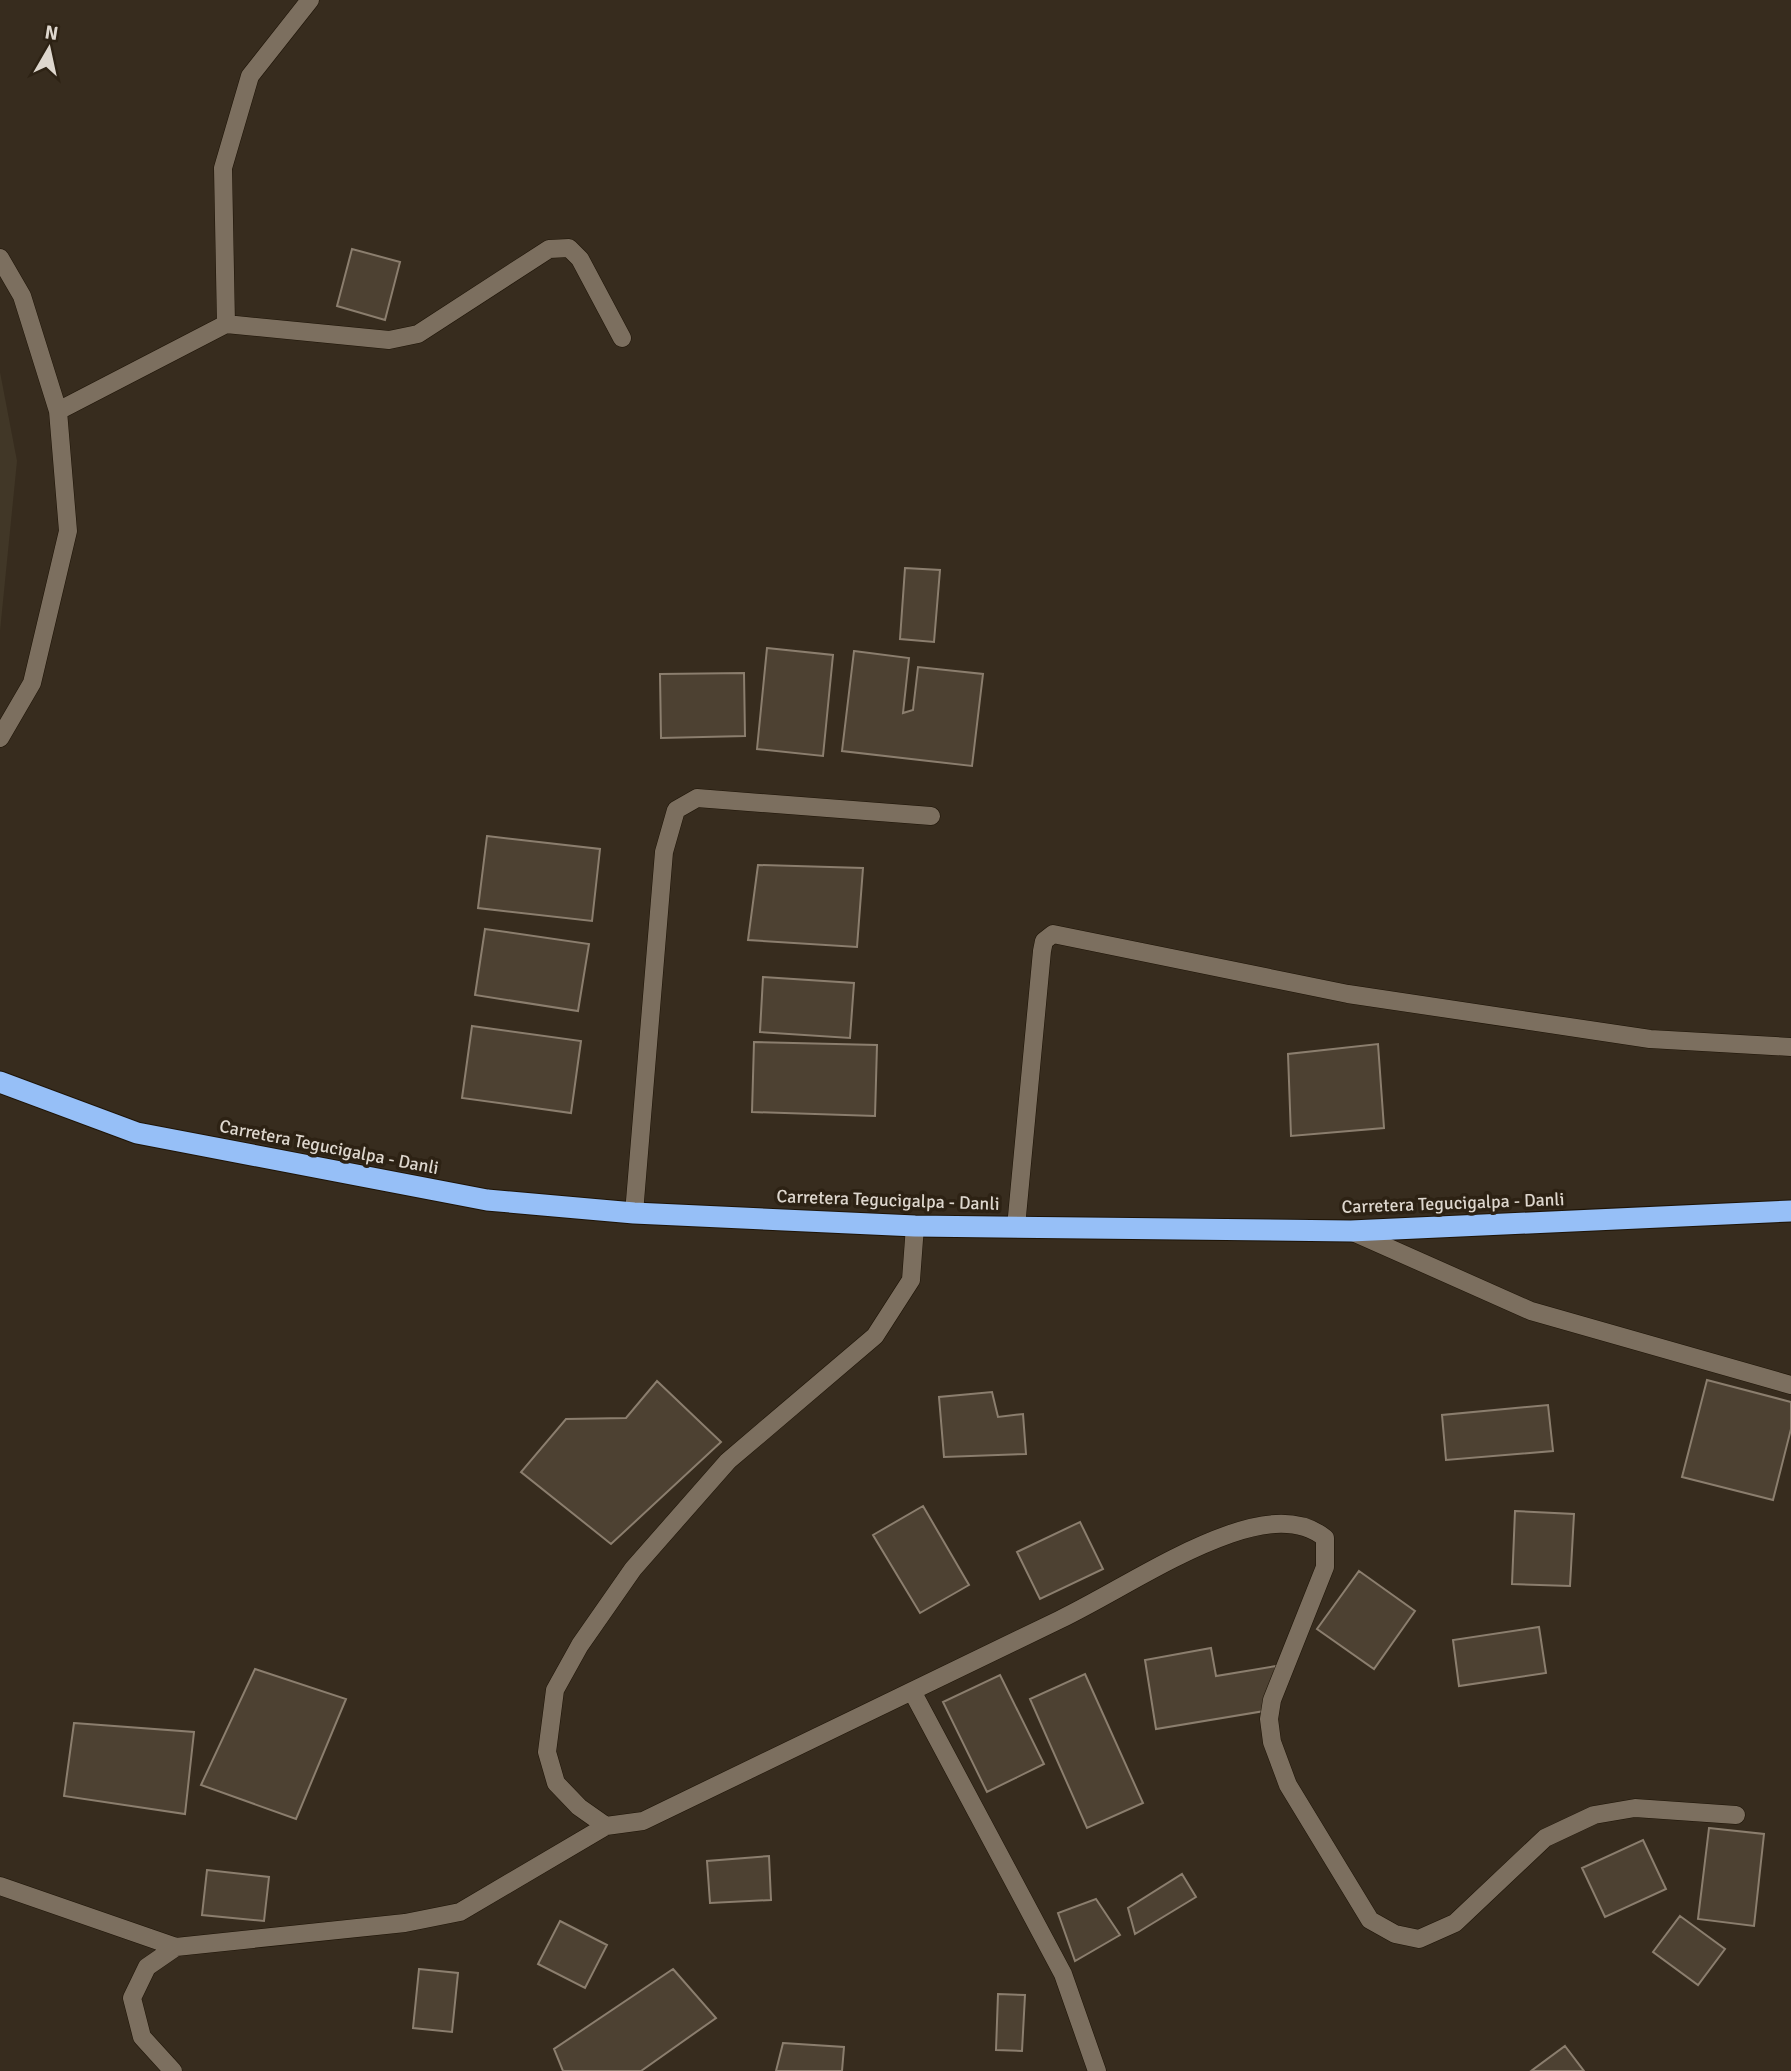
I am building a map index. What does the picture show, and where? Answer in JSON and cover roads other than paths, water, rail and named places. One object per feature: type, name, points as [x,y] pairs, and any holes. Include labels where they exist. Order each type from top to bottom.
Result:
[{"type":"highway","name":"Carretera Tegucigalpa - Danli","points":[[0,1082],[137,1133],[487,1200],[634,1213],[915,1226],[1351,1231],[1791,1211]]},
{"type":"street","points":[[226,324],[223,168],[250,76],[310,0]]},
{"type":"street","points":[[58,411],[226,324],[389,340],[418,334],[550,250],[569,248],[580,259],[622,338]]},
{"type":"street","points":[[0,258],[22,296],[58,411],[68,531],[32,683],[0,738]]},
{"type":"street","points":[[634,1213],[664,852],[676,810],[697,798],[931,816]]},
{"type":"street","points":[[1016,1227],[1042,951],[1045,941],[1053,934],[1348,994],[1650,1039],[1791,1048]]},
{"type":"street","points":[[606,1826],[579,1807],[556,1783],[547,1752],[555,1690],[580,1645],[633,1569],[728,1461],[876,1336],[911,1280],[915,1226]]},
{"type":"street","points":[[1351,1231],[1531,1311],[1791,1385]]},
{"type":"street","points":[[0,1886],[176,1947],[405,1923],[460,1912],[606,1826],[643,1821],[1231,1534],[1267,1525],[1303,1525],[1311,1527],[1325,1538],[1325,1567],[1272,1700],[1269,1719],[1272,1742],[1288,1785],[1370,1920],[1395,1934],[1419,1939],[1455,1923],[1545,1838],[1594,1815],[1636,1808],[1736,1815]]},
{"type":"street","points":[[912,1691],[1063,1974],[1097,2071]]},
{"type":"street","points":[[173,2071],[142,2036],[132,1998],[147,1967],[176,1947]]}]
